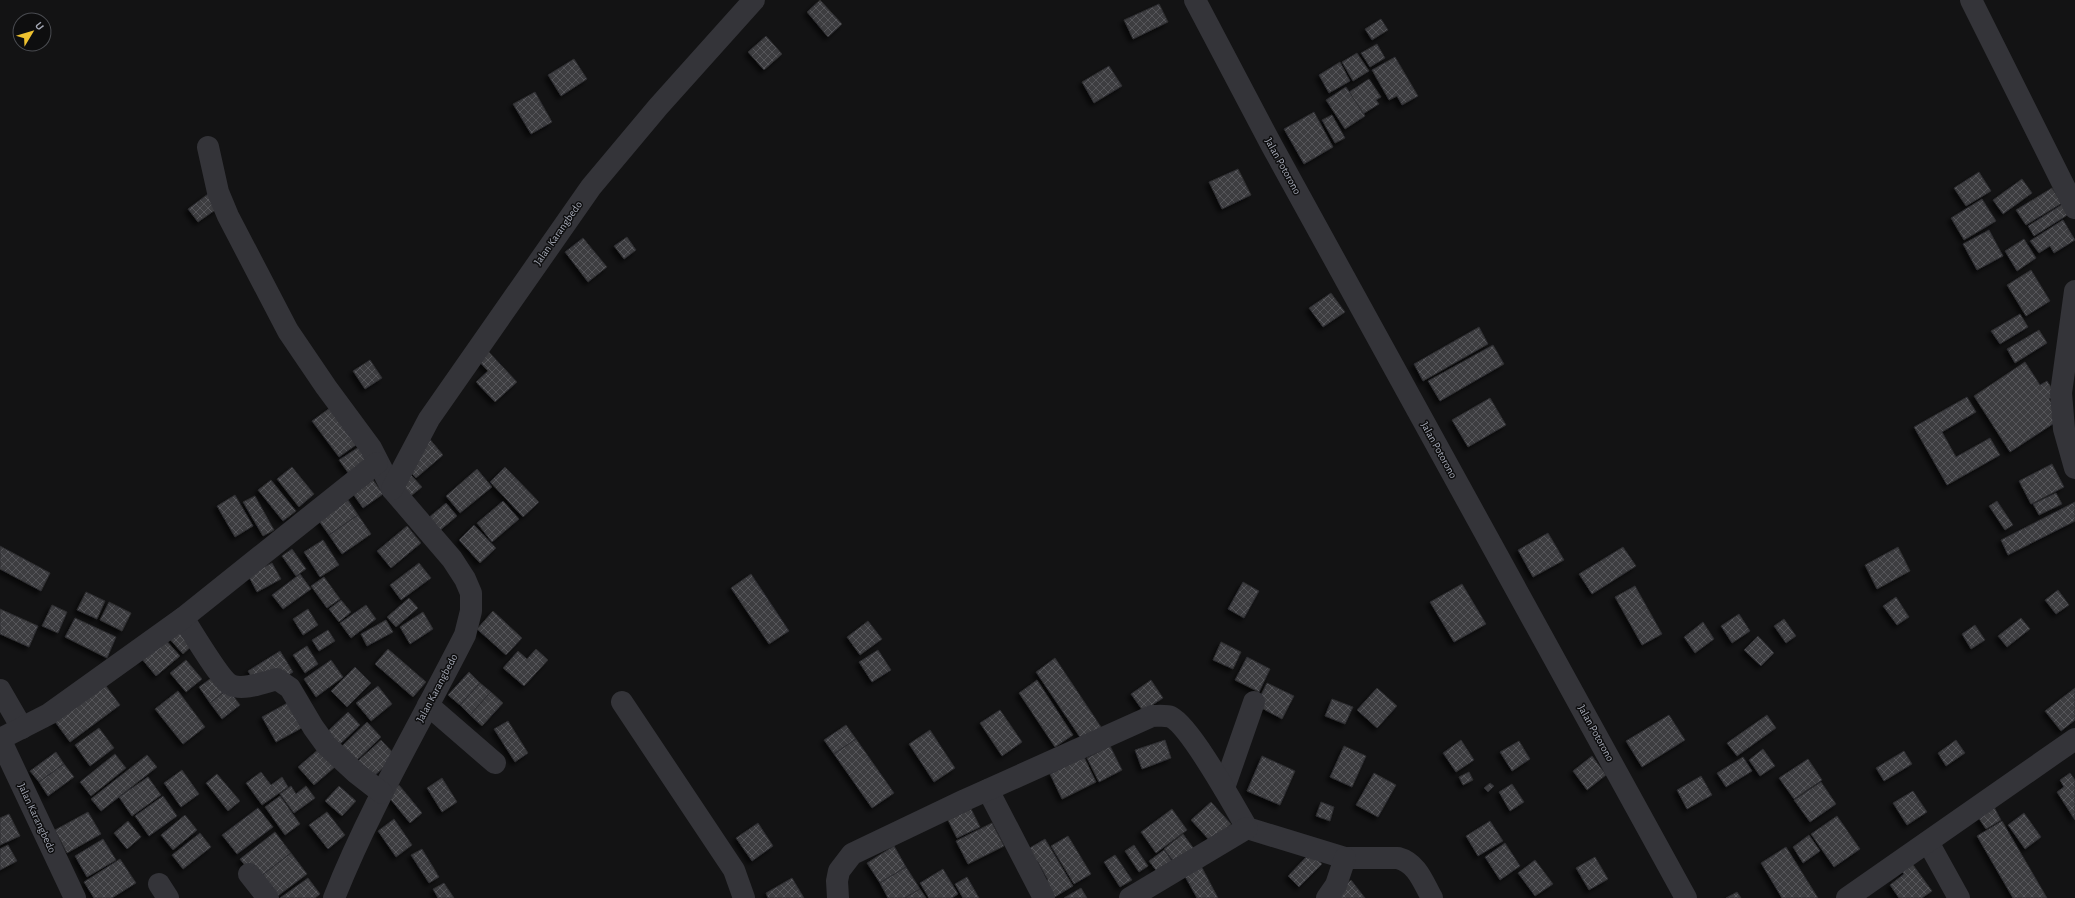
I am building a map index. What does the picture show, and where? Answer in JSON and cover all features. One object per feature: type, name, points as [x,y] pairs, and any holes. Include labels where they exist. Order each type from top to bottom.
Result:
[{"type":"street","name":"Jalan Karangbedo","points":[[392,489],[429,419],[591,187],[658,107],[754,0]]},
{"type":"street","name":"Jalan Potorono","points":[[1195,0],[1279,160],[1686,898]]},
{"type":"street","points":[[1971,0],[2075,208]]},
{"type":"street","name":"Jalan Karangbedo","points":[[208,147],[218,192],[228,216],[288,331],[326,387],[357,427],[371,448],[392,489],[452,559],[465,579],[470,593],[471,611],[465,635],[351,854],[334,898]]},
{"type":"street","points":[[2075,291],[2061,394],[2062,410],[2072,446],[2075,468]]},
{"type":"street","points":[[0,739],[49,714],[183,618],[378,462]]},
{"type":"street","points":[[183,618],[220,674],[231,685],[242,687],[277,679],[290,688],[313,727],[326,745],[355,772],[382,793]]},
{"type":"street","points":[[0,690],[22,728]]},
{"type":"street","points":[[622,702],[734,870],[744,898]]},
{"type":"street","points":[[1224,788],[1254,702]]},
{"type":"street","points":[[428,705],[495,763]]},
{"type":"street","points":[[838,898],[836,881],[839,871],[852,854],[988,790],[1152,716],[1170,716],[1181,725],[1224,788],[1247,828],[1345,858],[1398,858],[1405,860],[1417,871],[1432,898]]},
{"type":"street","name":"Jalan Karangbedo","points":[[0,739],[75,898]]},
{"type":"street","points":[[1848,898],[2075,739]]},
{"type":"street","points":[[988,790],[1044,898]]},
{"type":"street","points":[[1130,898],[1247,828]]},
{"type":"street","points":[[1928,842],[1959,898]]},
{"type":"street","points":[[1327,898],[1336,885],[1345,858]]},
{"type":"street","points":[[249,874],[268,898]]},
{"type":"building","points":[[820,0],[842,24],[828,37],[807,12]]},
{"type":"building","points":[[1159,4],[1168,22],[1133,39],[1124,20]]},
{"type":"building","points":[[1381,19],[1388,30],[1372,40],[1365,29]]},
{"type":"building","points":[[766,36],[782,54],[764,70],[748,52]]},
{"type":"building","points":[[1377,44],[1385,58],[1370,67],[1361,53]]},
{"type":"building","points":[[1357,53],[1369,71],[1353,81],[1342,62]]},
{"type":"building","points":[[1395,57],[1418,96],[1402,105],[1397,96],[1389,100],[1372,70]]},
{"type":"building","points":[[574,59],[587,79],[561,96],[548,75]]},
{"type":"building","points":[[1340,62],[1350,81],[1329,93],[1319,75]]},
{"type":"building","points":[[1109,66],[1122,86],[1094,103],[1082,82]]},
{"type":"building","points":[[1369,79],[1381,97],[1376,100],[1379,104],[1363,114],[1349,92]]},
{"type":"building","points":[[1346,87],[1365,116],[1345,129],[1326,100]]},
{"type":"building","points":[[535,92],[552,122],[531,134],[513,104]]},
{"type":"building","points":[[1314,112],[1333,147],[1304,164],[1284,129]]},
{"type":"building","points":[[1332,115],[1345,138],[1335,143],[1322,120]]},
{"type":"building","points":[[1238,169],[1251,195],[1222,209],[1209,182]]},
{"type":"building","points":[[1979,172],[1991,191],[1966,206],[1954,188]]},
{"type":"building","points":[[2022,179],[2032,193],[2003,214],[1993,200]]},
{"type":"building","points":[[2052,188],[2062,203],[2026,225],[2016,210]]},
{"type":"building","points":[[208,194],[218,208],[198,222],[188,209]]},
{"type":"building","points":[[1982,199],[1996,221],[1964,240],[1951,218]]},
{"type":"building","points":[[2063,204],[2069,214],[2034,236],[2028,226]]},
{"type":"building","points":[[2063,220],[2075,240],[2054,253],[2050,246],[2039,253],[2030,241]]},
{"type":"building","points":[[1989,230],[2003,256],[1977,270],[1963,244]]},
{"type":"building","points":[[627,237],[636,250],[624,259],[614,246]]},
{"type":"building","points":[[583,238],[607,267],[588,282],[565,252]]},
{"type":"building","points":[[2024,239],[2036,258],[2017,271],[2005,251]]},
{"type":"building","points":[[2031,270],[2050,301],[2026,316],[2007,285]]},
{"type":"building","points":[[1331,293],[1345,312],[1323,327],[1309,308]]},
{"type":"building","points":[[2020,314],[2028,327],[2000,344],[1991,331]]},
{"type":"building","points":[[1479,327],[1488,344],[1423,381],[1414,364]]},
{"type":"building","points":[[2039,330],[2047,343],[2015,363],[2007,349]]},
{"type":"building","points":[[1493,345],[1504,364],[1440,401],[1428,381]]},
{"type":"building","points":[[485,348],[517,382],[495,402],[476,382],[488,371],[475,357]]},
{"type":"building","points":[[370,360],[382,378],[365,389],[353,371]]},
{"type":"building","points":[[2025,362],[2040,385],[2047,381],[2056,395],[2049,399],[2062,418],[2010,452],[1974,396]]},
{"type":"building","points":[[1967,397],[1976,412],[1942,432],[1956,457],[1990,438],[2000,455],[1947,485],[1914,427]]},
{"type":"building","points":[[1490,398],[1506,425],[1468,447],[1452,420]]},
{"type":"building","points":[[334,405],[360,442],[339,457],[312,421]]},
{"type":"building","points":[[428,437],[443,455],[416,478],[406,467]]},
{"type":"building","points":[[359,447],[368,461],[349,474],[339,460]]},
{"type":"building","points":[[2052,464],[2064,487],[2031,504],[2019,481]]},
{"type":"building","points":[[292,467],[314,494],[299,507],[277,479]]},
{"type":"building","points":[[505,467],[539,502],[523,517],[490,482]]},
{"type":"building","points":[[477,469],[492,487],[460,513],[446,496]]},
{"type":"building","points":[[411,475],[422,487],[407,499],[397,487]]},
{"type":"building","points":[[271,480],[296,511],[283,521],[258,490]]},
{"type":"building","points":[[373,480],[383,494],[363,508],[353,494]]},
{"type":"building","points":[[2056,493],[2062,504],[2039,515],[2033,504]]},
{"type":"building","points":[[235,495],[253,526],[235,537],[217,506]]},
{"type":"building","points":[[255,496],[274,530],[263,536],[243,502]]},
{"type":"building","points":[[348,500],[358,515],[329,535],[319,521]]},
{"type":"building","points":[[503,501],[519,519],[492,542],[477,523]]},
{"type":"building","points":[[1997,501],[2013,525],[2005,530],[1989,506]]},
{"type":"building","points":[[2075,502],[2075,521],[2008,555],[2001,540]]},
{"type":"building","points":[[446,503],[457,516],[438,532],[427,519]]},
{"type":"building","points":[[358,515],[371,534],[342,554],[329,535]]},
{"type":"building","points":[[474,525],[496,548],[480,563],[459,540]]},
{"type":"building","points":[[407,526],[421,543],[391,568],[377,551]]},
{"type":"building","points":[[1548,533],[1564,560],[1533,577],[1518,550]]},
{"type":"building","points":[[323,540],[339,565],[320,577],[304,552]]},
{"type":"building","points":[[0,546],[50,573],[41,591],[0,569]]},
{"type":"building","points":[[1623,547],[1636,566],[1592,594],[1579,574]]},
{"type":"building","points":[[1898,547],[1910,571],[1877,589],[1865,565]]},
{"type":"building","points":[[292,549],[306,569],[296,576],[282,556]]},
{"type":"building","points":[[272,563],[281,579],[257,592],[248,575]]},
{"type":"building","points":[[419,563],[431,578],[401,600],[390,585]]},
{"type":"building","points":[[300,574],[311,589],[283,609],[272,595]]},
{"type":"building","points":[[751,574],[789,631],[769,644],[731,588]]},
{"type":"building","points":[[324,577],[340,599],[327,608],[311,586]]},
{"type":"building","points":[[1243,582],[1259,591],[1244,618],[1228,609]]},
{"type":"building","points":[[1462,584],[1486,624],[1454,642],[1430,602]]},
{"type":"building","points":[[1635,586],[1662,634],[1642,645],[1615,597]]},
{"type":"building","points":[[2058,590],[2069,605],[2056,614],[2045,600]]},
{"type":"building","points":[[86,592],[105,601],[97,619],[77,610]]},
{"type":"building","points":[[1896,597],[1909,617],[1897,625],[1883,606]]},
{"type":"building","points":[[409,598],[418,608],[396,627],[387,617]]},
{"type":"building","points":[[341,600],[351,612],[339,622],[329,609]]},
{"type":"building","points":[[109,602],[131,613],[122,631],[100,620]]},
{"type":"building","points":[[52,605],[67,612],[58,633],[42,626]]},
{"type":"building","points":[[366,605],[376,619],[351,638],[340,623]]},
{"type":"building","points":[[0,609],[38,626],[29,647],[0,634]]},
{"type":"building","points":[[308,609],[318,625],[303,635],[293,619]]},
{"type":"building","points":[[493,611],[522,638],[506,655],[477,629]]},
{"type":"building","points":[[423,612],[433,629],[410,644],[400,627]]},
{"type":"building","points":[[1739,614],[1750,631],[1732,643],[1721,626]]},
{"type":"building","points":[[75,618],[116,637],[107,658],[65,637]]},
{"type":"building","points":[[2021,618],[2030,629],[2007,647],[1998,636]]},
{"type":"building","points":[[1784,619],[1796,636],[1786,643],[1774,626]]},
{"type":"building","points":[[386,620],[393,632],[367,646],[361,634]]},
{"type":"building","points":[[868,621],[882,639],[860,655],[847,637]]},
{"type":"building","points":[[1703,622],[1714,639],[1695,653],[1684,637]]},
{"type":"building","points":[[181,624],[196,642],[183,654],[167,636]]},
{"type":"building","points":[[1975,625],[1985,640],[1971,649],[1962,634]]},
{"type":"building","points":[[328,630],[335,641],[319,651],[312,640]]},
{"type":"building","points":[[1758,636],[1774,653],[1761,666],[1744,650]]},
{"type":"building","points":[[164,638],[180,656],[156,676],[141,658]]},
{"type":"building","points":[[1221,642],[1241,652],[1233,669],[1213,660]]},
{"type":"building","points":[[307,646],[318,664],[305,673],[293,655]]},
{"type":"building","points":[[388,649],[426,682],[413,697],[375,664]]},
{"type":"building","points":[[536,649],[548,660],[524,686],[503,668],[518,651],[527,659]]},
{"type":"building","points":[[878,650],[891,670],[872,682],[859,662]]},
{"type":"building","points":[[280,651],[293,672],[281,680],[255,683],[248,671]]},
{"type":"building","points":[[1247,657],[1270,669],[1259,692],[1235,680]]},
{"type":"building","points":[[1055,658],[1103,730],[1084,743],[1036,672]]},
{"type":"building","points":[[186,660],[202,679],[186,692],[170,673]]},
{"type":"building","points":[[331,660],[343,677],[316,697],[304,679]]},
{"type":"building","points":[[355,667],[371,683],[347,707],[331,691]]},
{"type":"building","points":[[469,672],[480,683],[460,705],[448,695]]},
{"type":"building","points":[[217,674],[228,689],[210,703],[199,687]]},
{"type":"building","points":[[100,678],[120,705],[70,742],[50,715]]},
{"type":"building","points":[[1037,680],[1073,735],[1055,747],[1019,693]]},
{"type":"building","points":[[1151,680],[1163,698],[1143,711],[1131,694]]},
{"type":"building","points":[[480,683],[491,692],[470,715],[460,705]]},
{"type":"building","points":[[1267,683],[1294,696],[1282,719],[1256,705]]},
{"type":"building","points":[[378,686],[392,704],[371,721],[356,703]]},
{"type":"building","points":[[1377,688],[1397,706],[1377,728],[1357,710]]},
{"type":"building","points":[[2075,688],[2075,720],[2061,731],[2045,711]]},
{"type":"building","points":[[228,689],[240,705],[222,719],[210,703]]},
{"type":"building","points":[[178,691],[205,727],[183,744],[155,709]]},
{"type":"building","points":[[491,692],[503,703],[482,726],[470,715]]},
{"type":"building","points":[[1332,699],[1353,707],[1345,724],[1325,716]]},
{"type":"building","points":[[293,700],[307,725],[276,742],[262,717]]},
{"type":"building","points":[[1000,710],[1022,742],[1002,756],[980,723]]},
{"type":"building","points":[[348,712],[360,725],[338,746],[326,733]]},
{"type":"building","points":[[1669,715],[1685,740],[1642,767],[1626,741]]},
{"type":"building","points":[[1767,715],[1776,728],[1737,756],[1727,743]]},
{"type":"building","points":[[508,721],[528,753],[515,762],[494,729]]},
{"type":"building","points":[[367,722],[381,737],[354,763],[339,749]]},
{"type":"building","points":[[846,725],[856,739],[834,754],[824,740]]},
{"type":"building","points":[[99,728],[114,748],[90,766],[75,745]]},
{"type":"building","points":[[930,730],[955,768],[934,782],[909,744]]},
{"type":"building","points":[[856,739],[894,793],[872,808],[834,754]]},
{"type":"building","points":[[381,740],[396,756],[372,778],[357,762]]},
{"type":"building","points":[[1165,740],[1171,758],[1142,769],[1135,750]]},
{"type":"building","points":[[1461,740],[1474,760],[1456,772],[1443,753]]},
{"type":"building","points":[[1956,740],[1965,753],[1946,766],[1938,753]]},
{"type":"building","points":[[1519,741],[1530,759],[1512,771],[1500,752]]},
{"type":"building","points":[[1110,746],[1122,770],[1099,782],[1087,758]]},
{"type":"building","points":[[1344,746],[1366,756],[1352,787],[1330,777]]},
{"type":"building","points":[[320,748],[336,766],[314,785],[298,767]]},
{"type":"building","points":[[1763,749],[1775,766],[1760,776],[1749,760]]},
{"type":"building","points":[[1904,751],[1912,764],[1884,781],[1876,768]]},
{"type":"building","points":[[56,752],[64,764],[39,782],[30,771]]},
{"type":"building","points":[[115,754],[126,768],[91,796],[80,782]]},
{"type":"building","points":[[147,755],[157,767],[101,811],[91,799]]},
{"type":"building","points":[[1262,756],[1295,771],[1280,805],[1247,791]]},
{"type":"building","points":[[1592,756],[1606,775],[1587,790],[1573,771]]},
{"type":"building","points":[[1084,757],[1096,782],[1062,799],[1050,774]]},
{"type":"building","points":[[1743,757],[1752,771],[1726,787],[1717,773]]},
{"type":"building","points":[[1808,759],[1822,780],[1794,799],[1779,778]]},
{"type":"building","points":[[64,764],[74,777],[48,796],[39,782]]},
{"type":"building","points":[[182,770],[199,794],[181,807],[164,783]]},
{"type":"building","points":[[261,772],[271,785],[282,777],[288,787],[262,805],[246,783]]},
{"type":"building","points":[[1469,772],[1473,780],[1463,785],[1459,777]]},
{"type":"building","points":[[1374,773],[1396,785],[1378,817],[1356,805]]},
{"type":"building","points":[[2070,773],[2075,780],[2075,820],[2057,792],[2064,787],[2060,780]]},
{"type":"building","points":[[217,774],[240,801],[228,811],[206,783]]},
{"type":"building","points":[[1701,776],[1712,795],[1687,809],[1677,790]]},
{"type":"building","points":[[148,777],[161,795],[132,816],[119,797]]},
{"type":"building","points":[[442,778],[457,802],[442,812],[427,788]]},
{"type":"building","points":[[1821,782],[1836,804],[1810,822],[1794,800]]},
{"type":"building","points":[[1490,783],[1494,786],[1488,792],[1484,788]]},
{"type":"building","points":[[1512,784],[1524,802],[1510,811],[1499,792]]},
{"type":"building","points":[[399,785],[422,813],[410,823],[387,795]]},
{"type":"building","points":[[291,786],[296,794],[306,786],[315,798],[294,813],[280,794]]},
{"type":"building","points":[[339,786],[356,801],[342,816],[325,801]]},
{"type":"building","points":[[1913,791],[1927,812],[1907,825],[1893,803]]},
{"type":"building","points":[[163,796],[177,816],[149,836],[135,816]]},
{"type":"building","points":[[280,796],[300,824],[285,835],[265,807]]},
{"type":"building","points":[[1211,802],[1231,824],[1211,842],[1191,820]]},
{"type":"building","points":[[1321,802],[1334,807],[1330,821],[1316,816]]},
{"type":"building","points":[[1994,807],[2001,820],[1986,829],[1978,817]]},
{"type":"building","points":[[258,808],[273,827],[237,854],[222,835]]},
{"type":"building","points":[[971,809],[980,827],[957,838],[948,820]]},
{"type":"building","points":[[1172,809],[1187,830],[1156,853],[1141,832]]},
{"type":"building","points":[[88,812],[101,834],[67,853],[55,830]]},
{"type":"building","points":[[327,812],[345,835],[328,849],[309,825]]},
{"type":"building","points":[[2024,813],[2041,837],[2025,849],[2008,825]]},
{"type":"building","points":[[9,814],[20,836],[0,845],[0,818]]},
{"type":"building","points":[[185,815],[197,830],[173,850],[161,835]]},
{"type":"building","points":[[1837,816],[1860,849],[1834,867],[1811,834]]},
{"type":"building","points":[[394,819],[412,845],[396,857],[378,831]]},
{"type":"building","points":[[128,821],[141,837],[127,849],[114,833]]},
{"type":"building","points":[[1490,821],[1503,841],[1478,856],[1466,836]]},
{"type":"building","points":[[2002,821],[2047,898],[2013,898],[1977,836]]},
{"type":"building","points":[[758,823],[773,846],[752,861],[736,838]]},
{"type":"building","points":[[992,823],[1004,846],[968,864],[956,841]]},
{"type":"building","points":[[275,832],[291,853],[256,880],[240,859]]},
{"type":"building","points":[[200,833],[211,847],[183,869],[172,855]]},
{"type":"building","points":[[1183,834],[1197,853],[1178,867],[1164,849]]},
{"type":"building","points":[[1809,835],[1820,851],[1803,863],[1793,847]]},
{"type":"building","points":[[1068,836],[1091,874],[1074,884],[1051,846]]},
{"type":"building","points":[[103,839],[116,860],[87,877],[75,856]]},
{"type":"building","points":[[1045,839],[1073,886],[1053,898],[1041,885],[1048,880],[1038,862],[1023,852]]},
{"type":"building","points":[[1505,843],[1520,866],[1500,880],[1485,857]]},
{"type":"building","points":[[8,845],[17,861],[0,870],[0,849]]},
{"type":"building","points":[[1134,845],[1148,866],[1139,872],[1125,851]]},
{"type":"building","points":[[894,846],[906,867],[880,883],[867,863]]},
{"type":"building","points":[[1786,847],[1818,898],[1782,898],[1761,863]]},
{"type":"building","points":[[422,849],[439,877],[429,883],[411,855]]},
{"type":"building","points":[[1164,850],[1177,868],[1162,878],[1149,861]]},
{"type":"building","points":[[291,853],[307,874],[275,898],[256,880]]},
{"type":"building","points":[[1310,853],[1322,864],[1299,887],[1288,876]]},
{"type":"building","points":[[1115,855],[1132,880],[1120,887],[1104,862]]},
{"type":"building","points":[[1595,857],[1608,879],[1589,890],[1576,868]]},
{"type":"building","points":[[1908,858],[1932,891],[1922,898],[1899,898],[1890,885],[1904,874],[1898,866]]},
{"type":"building","points":[[120,859],[136,883],[112,898],[94,898],[84,882]]},
{"type":"building","points":[[1535,860],[1553,884],[1535,896],[1518,873]]},
{"type":"building","points":[[1199,862],[1218,898],[1197,898],[1182,871]]},
{"type":"building","points":[[906,867],[920,889],[905,898],[888,898],[880,883]]},
{"type":"building","points":[[943,869],[958,894],[952,898],[929,898],[920,883]]},
{"type":"building","points":[[967,877],[979,898],[963,898],[955,884]]},
{"type":"building","points":[[308,878],[320,894],[315,898],[280,898]]},
{"type":"building","points":[[792,878],[804,898],[768,898],[766,893]]},
{"type":"building","points":[[1351,880],[1365,898],[1337,898],[1334,894]]},
{"type":"building","points":[[444,883],[454,898],[438,898],[433,889]]},
{"type":"building","points":[[1081,888],[1087,898],[1064,898]]},
{"type":"building","points":[[920,889],[926,898],[905,898]]},
{"type":"building","points":[[1737,892],[1741,898],[1726,898]]}]
